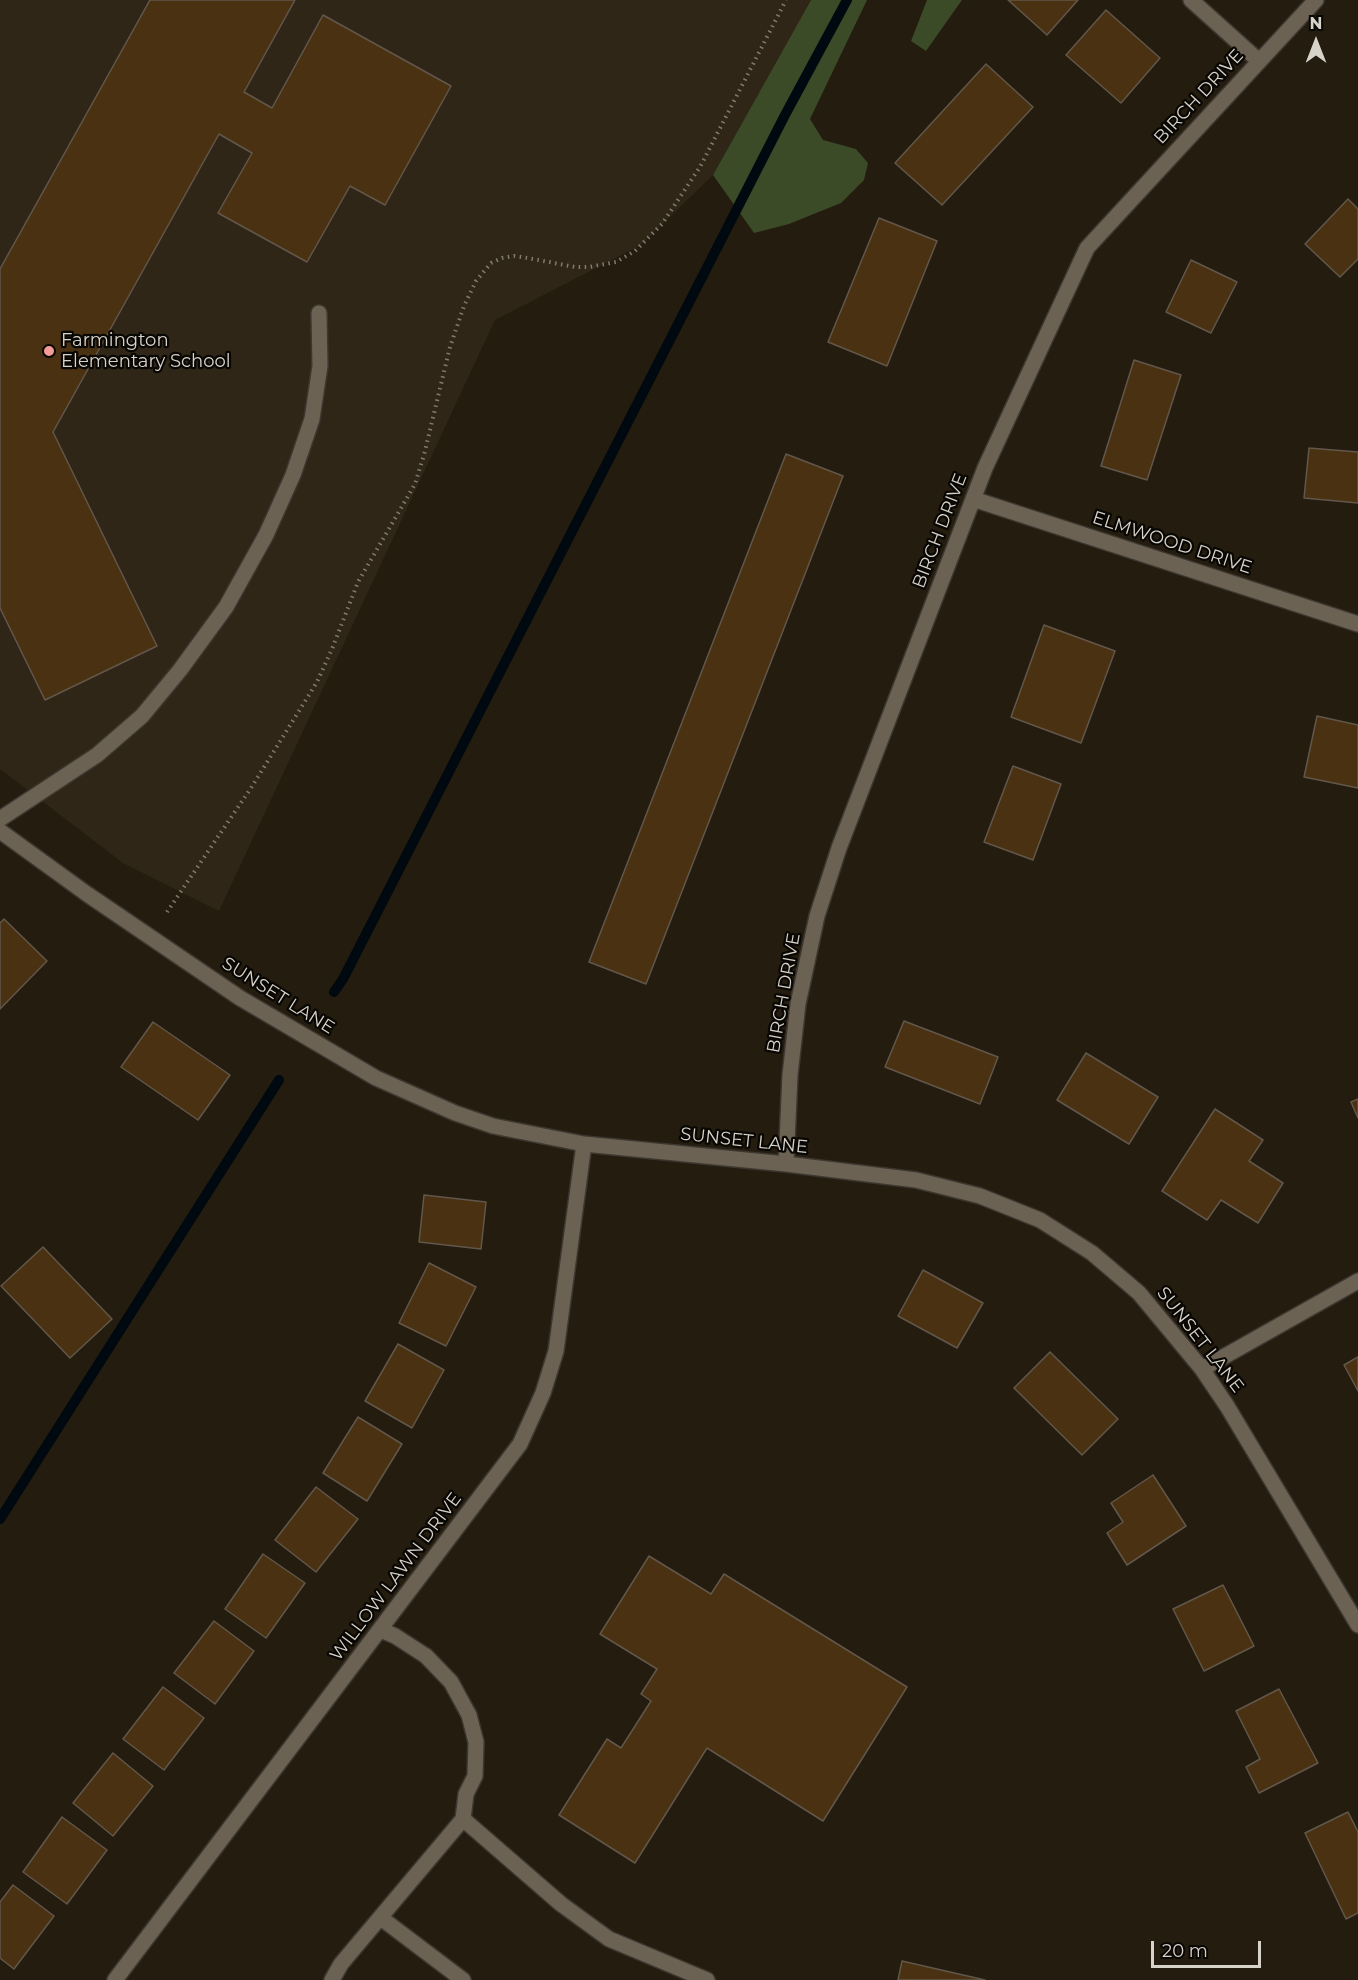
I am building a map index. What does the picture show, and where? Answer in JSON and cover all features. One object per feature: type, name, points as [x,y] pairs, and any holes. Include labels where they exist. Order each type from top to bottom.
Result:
[{"type":"street","points":[[1191,0],[1259,62]]},
{"type":"street","name":"BIRCH DRIVE","points":[[786,1164],[790,1075],[798,1004],[818,916],[839,848],[985,468],[1087,248],[1316,0]]},
{"type":"street","points":[[0,819],[97,755],[142,716],[180,670],[226,607],[266,535],[293,475],[312,419],[320,366],[319,313]]},
{"type":"street","name":"ELMWOOD DRIVE","points":[[973,499],[1358,624]]},
{"type":"street","name":"SUNSET LANE","points":[[0,831],[87,894],[240,998],[376,1078],[448,1110],[493,1126],[584,1144],[786,1164],[916,1180],[980,1196],[1040,1220],[1092,1252],[1139,1293],[1202,1369],[1227,1406],[1358,1625]]},
{"type":"street","name":"WILLOW LAWN DRIVE","points":[[115,1980],[520,1444],[543,1393],[556,1352],[584,1144]]},
{"type":"street","points":[[1202,1369],[1358,1281]]},
{"type":"street","points":[[332,1980],[341,1964],[463,1819],[466,1794],[475,1776],[476,1742],[469,1715],[451,1682],[426,1656],[381,1629]]},
{"type":"street","points":[[463,1819],[486,1836],[500,1852],[561,1904],[609,1939],[707,1980]]},
{"type":"street","points":[[381,1918],[462,1980]]},
{"type":"path","points":[[167,912],[251,788],[317,682],[333,649],[358,582],[415,484],[450,347],[464,306],[476,281],[491,263],[502,258],[514,256],[575,267],[589,267],[616,262],[635,251],[662,224],[700,166],[786,0]]},
{"type":"shaded area","points":[[0,0],[811,0],[713,175],[641,245],[495,320],[219,911],[123,863],[0,769]]},
{"type":"green space","points":[[811,0],[867,0],[810,119],[823,140],[856,149],[868,163],[864,180],[841,203],[789,224],[754,233],[713,175]]},
{"type":"green space","points":[[927,0],[962,0],[926,51],[911,41]]},
{"type":"building","name":"Farmington Elementary School","points":[[150,0],[295,0],[244,92],[272,108],[323,15],[451,86],[385,205],[350,186],[307,262],[218,213],[252,153],[219,134],[53,432],[157,646],[45,700],[0,608],[0,269]]},
{"type":"building","points":[[1008,0],[1078,0],[1047,35]]},
{"type":"building","points":[[1106,10],[1160,58],[1121,103],[1066,55]]},
{"type":"building","points":[[986,64],[1033,107],[942,205],[895,163]]},
{"type":"building","points":[[1348,199],[1358,209],[1358,259],[1340,277],[1305,244]]},
{"type":"building","points":[[879,218],[937,241],[887,366],[828,342]]},
{"type":"building","points":[[1191,260],[1237,282],[1211,333],[1166,312]]},
{"type":"building","points":[[1134,360],[1181,375],[1147,480],[1101,466]]},
{"type":"building","points":[[1309,448],[1358,452],[1358,503],[1304,498]]},
{"type":"building","points":[[786,454],[843,476],[646,984],[589,962]]},
{"type":"building","points":[[1044,625],[1115,651],[1081,743],[1011,717]]},
{"type":"building","points":[[1317,716],[1358,725],[1358,788],[1304,777]]},
{"type":"building","points":[[1013,766],[1061,784],[1033,860],[984,842]]},
{"type":"building","points":[[4,919],[47,961],[0,1009],[0,923]]},
{"type":"building","points":[[904,1021],[998,1057],[980,1104],[885,1067]]},
{"type":"building","points":[[153,1022],[230,1075],[198,1120],[121,1067]]},
{"type":"building","points":[[1086,1053],[1158,1097],[1129,1144],[1057,1100]]},
{"type":"building","points":[[1358,1099],[1358,1118],[1351,1102]]},
{"type":"building","points":[[1215,1109],[1263,1140],[1249,1161],[1283,1183],[1258,1223],[1221,1200],[1207,1220],[1162,1191]]},
{"type":"building","points":[[424,1195],[486,1202],[481,1249],[419,1242]]},
{"type":"building","points":[[43,1247],[112,1319],[70,1358],[1,1286]]},
{"type":"building","points":[[429,1263],[476,1287],[446,1346],[399,1323]]},
{"type":"building","points":[[923,1270],[983,1303],[957,1348],[898,1316]]},
{"type":"building","points":[[398,1344],[444,1370],[412,1428],[365,1401]]},
{"type":"building","points":[[1050,1352],[1118,1419],[1082,1455],[1014,1388]]},
{"type":"building","points":[[1358,1357],[1358,1391],[1344,1365]]},
{"type":"building","points":[[358,1417],[402,1444],[367,1501],[323,1473]]},
{"type":"building","points":[[1153,1475],[1186,1526],[1127,1565],[1107,1533],[1123,1522],[1111,1503]]},
{"type":"building","points":[[316,1487],[358,1519],[316,1572],[275,1540]]},
{"type":"building","points":[[263,1554],[305,1583],[266,1638],[225,1609]]},
{"type":"building","points":[[649,1556],[711,1594],[724,1574],[907,1687],[823,1821],[707,1748],[635,1863],[559,1815],[607,1739],[621,1748],[651,1701],[641,1694],[657,1669],[600,1634]]},
{"type":"building","points":[[1223,1585],[1254,1646],[1204,1671],[1173,1609]]},
{"type":"building","points":[[214,1621],[254,1651],[215,1704],[174,1673]]},
{"type":"building","points":[[163,1687],[204,1718],[164,1770],[123,1739]]},
{"type":"building","points":[[1279,1689],[1318,1763],[1259,1793],[1246,1767],[1260,1759],[1236,1711]]},
{"type":"building","points":[[113,1753],[153,1786],[113,1836],[73,1803]]},
{"type":"building","points":[[1348,1812],[1358,1832],[1358,1913],[1346,1919],[1305,1833]]},
{"type":"building","points":[[62,1817],[107,1850],[67,1904],[23,1872]]},
{"type":"building","points":[[13,1885],[54,1916],[14,1969],[0,1958],[0,1902]]},
{"type":"building","points":[[902,1961],[985,1980],[898,1980]]},
{"type":"waterway","points":[[334,992],[343,979],[785,115],[847,0]]},
{"type":"waterway","points":[[0,1519],[279,1080]]},
{"type":"place","name":"Farmington Elementary School","points":[[49,351]]}]
